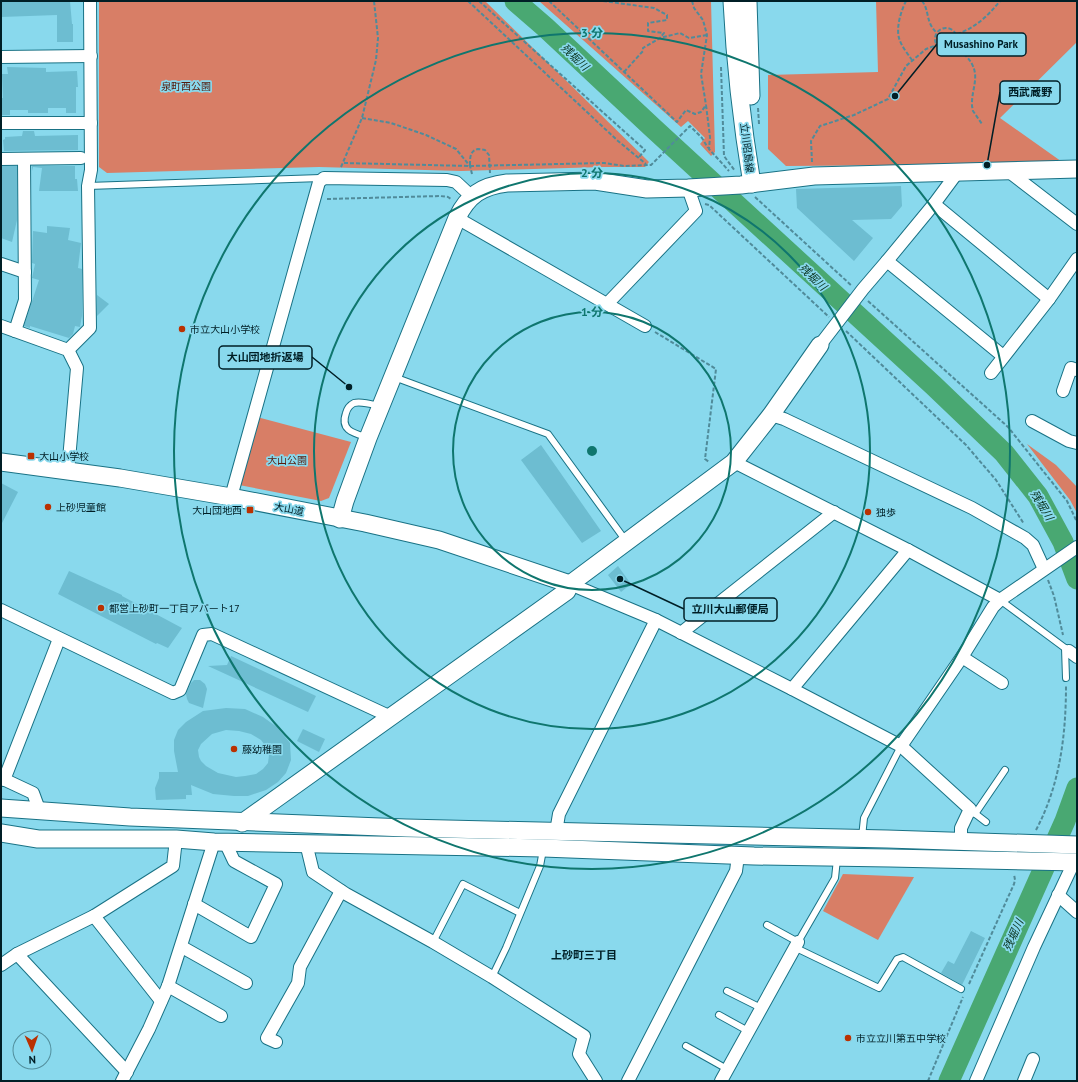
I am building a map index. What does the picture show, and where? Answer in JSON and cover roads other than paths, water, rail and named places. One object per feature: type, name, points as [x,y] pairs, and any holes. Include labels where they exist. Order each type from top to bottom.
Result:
[{"type":"street","points":[[68,350],[90,328],[88,186],[91,170],[90,1]]},
{"type":"street","name":"立川昭島線","points":[[732,1],[747,153],[743,182]]},
{"type":"street","name":"立川昭島線","points":[[743,182],[752,152],[748,1]]},
{"type":"street","points":[[1,57],[91,56]]},
{"type":"street","points":[[1,123],[91,123]]},
{"type":"street","points":[[1,159],[81,158]]},
{"type":"street","points":[[15,331],[25,300],[24,159]]},
{"type":"street","points":[[340,519],[368,438],[457,218],[463,206],[471,196],[484,188],[506,183],[595,181],[647,189],[691,188],[814,176],[1077,169]]},
{"type":"street","points":[[1008,171],[1077,224]]},
{"type":"street","points":[[17,954],[124,1077],[149,1029],[168,986],[182,947],[194,904],[219,842],[244,821],[567,591],[570,584],[728,467],[771,415],[820,345],[863,289],[934,204],[957,173]]},
{"type":"street","points":[[231,497],[319,182],[324,178],[447,180],[456,182],[471,196]]},
{"type":"street","points":[[607,304],[696,211],[691,188]]},
{"type":"street","points":[[934,204],[1049,299]]},
{"type":"street","points":[[457,218],[645,326]]},
{"type":"street","points":[[991,373],[1049,299],[1077,259]]},
{"type":"street","points":[[887,261],[1003,356]]},
{"type":"street","points":[[1,264],[25,272]]},
{"type":"street","points":[[1,326],[68,350],[77,368],[68,471]]},
{"type":"street","points":[[1063,391],[1071,368],[1077,370]]},
{"type":"street","points":[[771,415],[784,419],[972,508],[1025,538],[1033,545],[1047,568]]},
{"type":"street","points":[[1032,421],[1069,441],[1077,443]]},
{"type":"street","name":"大山道","points":[[1,462],[120,478],[231,497],[439,540],[570,584]]},
{"type":"street","points":[[728,467],[834,512],[1000,600]]},
{"type":"street","points":[[681,633],[834,512]]},
{"type":"street","points":[[901,746],[962,657],[993,607],[1000,600],[1077,547]]},
{"type":"street","points":[[792,689],[908,550]]},
{"type":"street","points":[[570,584],[656,620],[901,746],[973,811],[961,828],[960,842]]},
{"type":"street","points":[[1,610],[173,693],[180,690],[203,635],[212,634],[391,716]]},
{"type":"street","points":[[556,832],[559,814],[656,620]]},
{"type":"street","points":[[40,812],[33,793],[2,779],[59,639]]},
{"type":"street","points":[[962,657],[1002,683]]},
{"type":"street","points":[[1,808],[40,812],[244,821],[556,832],[888,839],[960,842],[1033,839],[1074,845]]},
{"type":"street","points":[[1,833],[38,839],[176,839],[219,842],[543,848],[746,856],[1072,862],[976,1081]]},
{"type":"street","points":[[628,1081],[736,871],[752,849],[755,842],[766,836]]},
{"type":"street","points":[[1,965],[17,954],[94,916],[173,866],[176,839]]},
{"type":"street","points":[[888,839],[893,844],[896,852],[890,858]]},
{"type":"street","points":[[194,904],[251,937],[276,884],[234,861],[219,842]]},
{"type":"street","points":[[306,844],[313,872],[341,891],[433,942],[492,977],[584,1036],[579,1054],[596,1081]]},
{"type":"street","points":[[276,1042],[268,1038],[298,983],[300,967],[341,891]]},
{"type":"street","points":[[1058,895],[1077,912]]},
{"type":"street","points":[[94,916],[161,1001]]},
{"type":"street","points":[[721,1081],[796,944]]},
{"type":"street","points":[[182,947],[246,983]]},
{"type":"street","points":[[168,986],[221,1016]]},
{"type":"street","points":[[1024,1081],[1034,1059]]},
{"type":"lane","points":[[88,186],[324,178]]},
{"type":"lane","points":[[393,376],[548,434],[627,542]]},
{"type":"lane","points":[[368,438],[351,432],[345,427],[344,419],[347,409],[353,404],[361,402],[381,406]]},
{"type":"lane","points":[[1000,600],[1070,652],[1066,678]]},
{"type":"lane","points":[[862,839],[864,818],[901,746]]},
{"type":"lane","points":[[986,822],[973,811],[1005,770]]},
{"type":"lane","points":[[492,977],[506,948],[540,866],[543,848]]},
{"type":"lane","points":[[796,944],[835,878],[838,857]]},
{"type":"lane","points":[[433,942],[463,884],[520,913]]},
{"type":"lane","points":[[766,925],[796,944],[879,988],[897,959],[903,957],[964,990]]},
{"type":"lane","points":[[727,991],[761,1008]]},
{"type":"lane","points":[[719,1015],[748,1031]]},
{"type":"lane","points":[[686,1046],[727,1070]]},
{"type":"waterway","name":"残堀川","points":[[515,1],[933,385],[1004,453],[1038,496],[1063,542],[1077,579]]},
{"type":"waterway","name":"残堀川","points":[[949,1081],[1065,821],[1077,788]]},
{"type":"place","name":"Musashino Park","points":[[895,96]]},
{"type":"place","name":"西武蔵野","points":[[987,165]]},
{"type":"place","name":"市立大山小学校","points":[[182,329]]},
{"type":"place","name":"大山団地折返場","points":[[349,387]]},
{"type":"place","name":"大山小学校","points":[[31,456]]},
{"type":"place","name":"上砂児童館","points":[[48,507]]},
{"type":"place","name":"大山団地西","points":[[250,510]]},
{"type":"place","name":"独歩","points":[[868,512]]},
{"type":"place","name":"立川大山郵便局","points":[[620,579]]},
{"type":"place","name":"都営上砂町一丁目アパート17","points":[[101,608]]},
{"type":"place","name":"藤幼稚園","points":[[234,749]]},
{"type":"place","name":"市立立川第五中学校","points":[[848,1038]]},
{"type":"district","name":"上砂町三丁目","points":[[584,955]]},
{"type":"park label","name":"泉町西公園","points":[[186,86]]},
{"type":"park label","name":"大山公園","points":[[287,460]]}]
